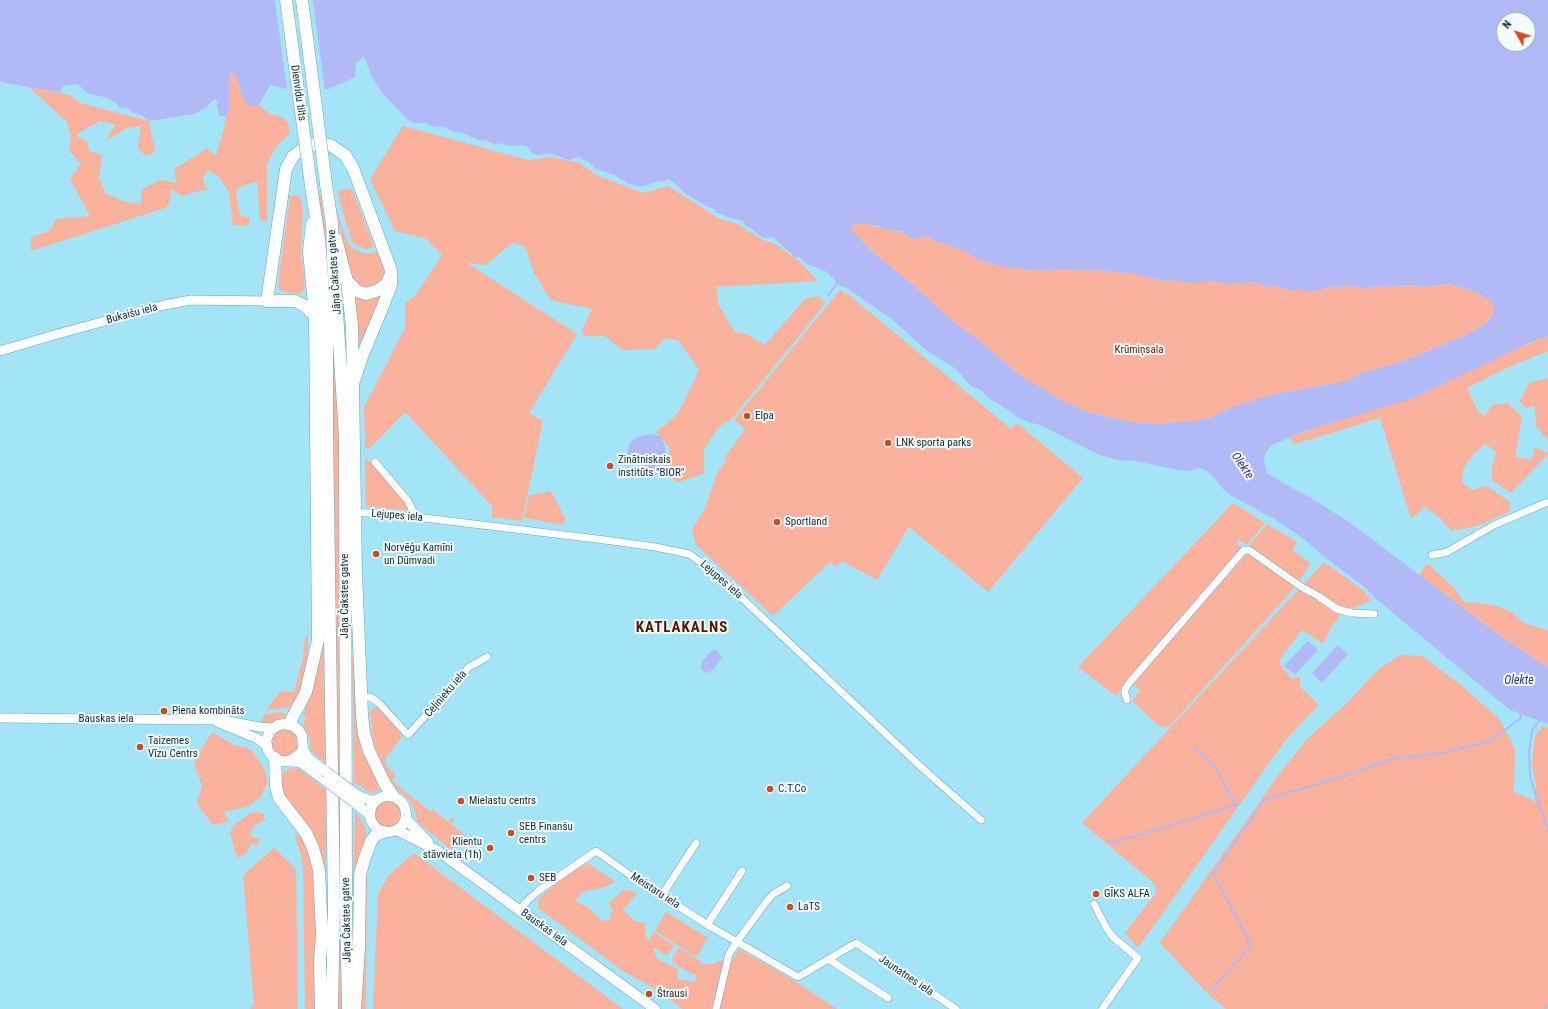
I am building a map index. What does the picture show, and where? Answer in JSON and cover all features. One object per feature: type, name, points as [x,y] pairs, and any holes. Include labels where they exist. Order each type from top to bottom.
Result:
[{"type":"main road","name":"Dienvidu tilts","points":[[286,0],[310,186]]},
{"type":"main road","name":"Dienvidu tilts","points":[[302,0],[326,184]]},
{"type":"main road","points":[[315,316],[305,306],[295,301],[267,300],[286,169],[293,156],[299,151],[309,145],[321,143],[335,148],[349,160],[389,262],[391,273],[391,284],[389,291],[361,359],[354,381]]},
{"type":"main road","name":"Jāņa Čakstes gatve","points":[[326,184],[332,224],[345,437],[346,905],[348,1009]]},
{"type":"main road","name":"Jāņa Čakstes gatve","points":[[310,186],[319,239],[327,339],[334,906],[332,1009]]},
{"type":"main road","points":[[289,724],[306,692],[318,640],[315,316],[309,251],[313,210]]},
{"type":"main road","points":[[332,224],[342,257],[352,320],[359,662],[364,734],[369,751],[384,784],[393,796],[403,803],[406,810],[406,818],[404,823],[397,830],[376,835],[371,841],[360,875],[359,947],[355,1009]]},
{"type":"main road","points":[[347,281],[357,291],[366,294],[376,292],[383,287],[387,283],[391,273]]},
{"type":"main road","points":[[291,760],[300,754],[303,749],[304,740],[300,732],[289,724],[284,724],[274,728],[267,736],[266,746],[271,755],[280,761],[291,760],[300,762],[326,776]]},
{"type":"main road","points":[[303,749],[308,758],[326,776],[354,797],[370,815]]},
{"type":"main road","points":[[275,758],[276,787],[279,798],[306,833],[313,848],[319,870],[322,934],[320,962],[321,1009]]},
{"type":"main road","points":[[384,832],[372,824],[370,810],[375,801],[381,797],[393,796]]},
{"type":"main road","points":[[354,797],[375,801]]},
{"type":"main road","name":"Bauskas iela","points":[[406,818],[432,847]]},
{"type":"main road","name":"Bauskas iela","points":[[397,830],[432,847],[656,1009]]},
{"type":"street","name":"Bukaišu iela","points":[[0,351],[164,305],[191,300],[267,300]]},
{"type":"street","points":[[374,462],[408,501],[416,517]]},
{"type":"street","points":[[1432,555],[1447,552],[1494,525],[1548,502]]},
{"type":"street","name":"Lejupes iela","points":[[355,512],[416,517],[655,547],[689,554],[727,584],[921,768],[981,820]]},
{"type":"street","points":[[1127,700],[1125,689],[1130,682],[1244,550],[1249,550],[1300,586],[1337,609],[1352,614],[1374,614]]},
{"type":"street","name":"Ceļinieku iela","points":[[362,698],[370,697],[379,703],[408,735],[469,668],[487,657]]},
{"type":"street","name":"Bauskas iela","points":[[0,718],[223,720],[259,727],[274,728]]},
{"type":"street","points":[[212,721],[250,736],[266,746]]},
{"type":"street","points":[[662,895],[696,843]]},
{"type":"street","name":"Meistaru iela","points":[[520,910],[538,891],[596,851],[707,925],[798,978],[828,959]]},
{"type":"street","points":[[707,925],[742,871]]},
{"type":"street","points":[[716,1009],[730,954],[736,943],[773,894],[787,886]]},
{"type":"street","points":[[1094,904],[1107,929],[1114,938],[1138,958],[1102,1009]]},
{"type":"street","name":"Jaunatnes iela","points":[[828,959],[856,943],[956,1009]]},
{"type":"street","points":[[828,959],[888,998]]},
{"type":"green space","points":[[229,72],[233,73],[238,81],[241,93],[254,107],[259,105],[268,113],[281,117],[287,121],[290,133],[276,147],[267,164],[267,220],[260,221],[257,181],[238,188],[236,193],[240,215],[250,218],[248,226],[233,225],[229,192],[218,176],[207,170],[203,179],[207,190],[182,196],[172,189],[168,207],[31,251],[31,237],[50,231],[56,219],[90,216],[70,179],[81,164],[69,150],[71,136],[67,122],[29,87],[70,95],[80,103],[149,121],[155,152],[146,156],[138,149],[141,126],[127,128],[106,141],[115,125],[100,121],[76,136],[87,141],[89,151],[102,155],[99,178],[106,194],[126,202],[141,204],[141,190],[160,180],[177,183],[174,169],[206,148],[216,156],[226,116],[229,112]]},
{"type":"green space","points":[[403,126],[528,160],[551,157],[580,163],[596,175],[643,193],[668,186],[720,219],[737,224],[763,240],[774,243],[800,262],[818,281],[716,287],[719,306],[735,332],[747,334],[765,345],[805,299],[819,296],[825,304],[730,421],[725,422],[717,429],[704,449],[704,474],[678,482],[670,477],[669,447],[656,432],[669,422],[680,410],[699,370],[679,341],[665,338],[654,349],[622,350],[605,336],[584,336],[582,330],[592,309],[551,300],[534,273],[525,246],[512,243],[486,265],[467,263],[577,334],[529,413],[543,421],[522,521],[492,517],[492,506],[405,412],[368,450],[365,446],[364,407],[405,328],[405,303],[416,295],[442,255],[425,238],[395,231],[370,179]]},
{"type":"green space","points":[[352,189],[373,244],[373,246],[369,249],[364,249],[354,244],[351,239],[340,202],[338,190]]},
{"type":"green space","points":[[300,195],[303,210],[301,249],[305,289],[299,294],[282,292],[279,289],[278,284],[290,196]]},
{"type":"green space","points":[[321,195],[327,240],[339,419],[342,1009],[336,1009],[318,196]]},
{"type":"green space","points":[[335,205],[347,241],[353,249],[365,254],[380,251],[384,261],[385,273],[382,283],[363,289],[351,277]]},
{"type":"green space","name":"Krūmiņsala","points":[[863,223],[903,232],[910,238],[918,239],[928,235],[932,240],[966,252],[975,258],[991,264],[1013,268],[1044,271],[1066,269],[1130,273],[1164,281],[1173,280],[1187,283],[1217,281],[1227,284],[1256,282],[1267,287],[1282,287],[1287,290],[1302,290],[1311,292],[1325,288],[1347,286],[1361,288],[1412,285],[1420,287],[1449,284],[1479,294],[1491,301],[1495,310],[1487,323],[1464,336],[1404,361],[1359,374],[1348,381],[1275,394],[1237,405],[1210,418],[1195,421],[1152,424],[1129,422],[1088,412],[1064,402],[1026,380],[976,338],[955,323],[911,283],[872,252],[850,228],[850,226]]},
{"type":"green space","name":"LNK sporta parks","points":[[840,290],[849,295],[1011,429],[1017,423],[1083,478],[988,592],[909,527],[877,580],[842,561],[836,567],[830,562],[773,616],[696,545],[692,529],[704,511],[717,473],[726,460],[725,457],[745,429],[734,420]]},
{"type":"green space","points":[[384,291],[359,357],[353,292]]},
{"type":"green space","points":[[1548,336],[1548,351],[1507,368],[1467,388],[1478,411],[1485,416],[1492,405],[1508,403],[1522,417],[1515,457],[1532,460],[1535,447],[1548,454],[1511,493],[1492,480],[1492,468],[1496,451],[1485,444],[1470,458],[1463,469],[1462,482],[1472,490],[1486,486],[1510,502],[1509,512],[1477,526],[1451,531],[1439,517],[1425,507],[1411,519],[1380,418],[1295,444],[1289,438]]},
{"type":"green space","points":[[1548,378],[1548,441],[1536,426],[1535,406],[1527,408],[1519,402],[1529,383]]},
{"type":"green space","points":[[365,457],[406,501],[409,511],[366,506]]},
{"type":"green space","points":[[551,491],[565,518],[564,525],[524,518],[529,496]]},
{"type":"green space","points":[[1233,503],[1265,523],[1247,545],[1239,540],[1236,544],[1242,548],[1116,696],[1078,667]]},
{"type":"green space","points":[[1267,524],[1297,542],[1292,550],[1311,563],[1299,581],[1248,547]]},
{"type":"green space","points":[[323,552],[325,761],[320,759],[311,751],[310,738],[303,724],[306,717],[303,716],[311,693],[321,648]]},
{"type":"green space","points":[[1247,553],[1296,586],[1169,727],[1159,726],[1132,701],[1140,691],[1134,683]]},
{"type":"green space","points":[[1324,562],[1364,591],[1371,601],[1342,612],[1330,629],[1323,644],[1302,630],[1284,653],[1279,662],[1283,668],[1292,679],[1299,676],[1301,681],[1299,686],[1319,705],[1287,738],[1138,948],[1125,933],[1156,893],[1155,884],[1082,823]]},
{"type":"green space","points":[[1427,563],[1454,588],[1464,602],[1494,605],[1512,612],[1524,623],[1548,631],[1548,668],[1495,632],[1419,575]]},
{"type":"green space","points":[[308,635],[308,659],[301,690],[292,707],[266,710],[281,691],[294,692],[303,658],[305,637]]},
{"type":"green space","points":[[352,655],[379,784],[377,786],[380,790],[375,793],[367,791],[354,782]]},
{"type":"green space","points":[[1401,655],[1422,656],[1461,685],[1499,719],[1515,749],[1514,792],[1531,799],[1535,803],[1536,785],[1532,765],[1535,736],[1543,726],[1548,728],[1548,1009],[1226,1009],[1209,995],[1160,943],[1279,774],[1309,737],[1346,704],[1379,669]]},
{"type":"green space","points":[[377,706],[401,735],[401,739],[386,757],[386,765],[396,776],[392,781],[431,812],[435,806],[434,811],[448,822],[452,817],[454,819],[451,824],[466,836],[451,850],[417,822],[415,811],[409,800],[392,785],[374,746],[370,711]]},
{"type":"green space","points":[[279,712],[290,715],[290,719],[271,724],[261,724],[264,715]]},
{"type":"green space","points":[[285,730],[295,733],[298,743],[295,753],[285,756],[275,753],[272,743],[275,733]]},
{"type":"green space","points":[[212,732],[234,745],[246,747],[254,753],[264,769],[268,782],[261,796],[250,806],[224,812],[229,822],[213,825],[197,804],[202,786],[194,762]]},
{"type":"green space","points":[[290,768],[299,769],[326,790],[326,898],[324,880],[282,792],[280,773],[283,773]]},
{"type":"green space","points":[[389,801],[399,805],[403,815],[399,825],[389,829],[379,825],[375,815],[379,805]]},
{"type":"green space","points":[[355,811],[366,828],[366,838],[355,898],[353,896]]},
{"type":"green space","points":[[252,812],[263,813],[265,820],[255,825],[249,835],[258,839],[260,838],[258,846],[251,843],[247,853],[237,858],[230,833],[233,826]]},
{"type":"green space","points":[[294,834],[302,838],[315,869],[320,1009],[305,1009],[303,866]]},
{"type":"green space","points":[[274,848],[296,869],[298,1009],[250,1009],[254,1004],[243,875]]},
{"type":"green space","points":[[414,853],[623,1009],[373,1009],[378,895],[388,876]]},
{"type":"green space","points":[[367,863],[366,1009],[357,1009]]},
{"type":"green space","points":[[587,863],[616,882],[605,887],[580,893],[576,902],[587,906],[602,921],[610,920],[612,910],[609,903],[623,890],[638,892],[623,910],[635,921],[645,923],[645,932],[648,941],[654,932],[674,946],[667,956],[653,947],[657,959],[678,969],[678,979],[695,982],[696,973],[693,975],[671,961],[679,948],[702,962],[700,966],[704,964],[713,964],[719,961],[732,961],[739,949],[793,980],[837,1009],[682,1009],[657,990],[623,971],[538,908],[539,898],[569,873]]},
{"type":"green space","points":[[666,912],[708,938],[696,957],[655,931]]},
{"type":"water","name":"Olekte","points":[[0,0],[1548,0],[1548,336],[1531,342],[1412,399],[1308,430],[1272,445],[1265,453],[1264,461],[1267,473],[1313,499],[1352,524],[1495,632],[1548,668],[1548,724],[1510,710],[1375,598],[1367,589],[1322,555],[1305,540],[1276,520],[1232,496],[1222,488],[1207,471],[1199,468],[1190,471],[1178,470],[1135,461],[1117,460],[1097,454],[1040,425],[1017,417],[991,400],[979,389],[971,386],[956,369],[926,350],[892,319],[845,287],[836,285],[835,281],[827,272],[807,264],[800,257],[796,258],[773,237],[764,238],[745,225],[743,221],[727,217],[716,212],[715,209],[708,207],[686,194],[668,179],[664,182],[658,181],[641,187],[629,184],[614,175],[594,168],[589,162],[579,157],[569,160],[549,153],[538,155],[532,153],[528,147],[523,145],[512,146],[498,143],[496,145],[485,140],[478,140],[462,133],[451,131],[443,126],[433,127],[426,123],[412,122],[407,119],[383,94],[372,77],[364,57],[356,63],[355,77],[329,89],[286,89],[270,85],[259,105],[254,107],[245,102],[238,81],[233,73],[229,72],[229,112],[226,116],[220,116],[217,101],[214,99],[207,107],[194,114],[149,121],[137,113],[133,113],[128,108],[119,107],[116,103],[104,97],[87,93],[76,84],[63,86],[60,92],[58,92],[0,81]],"holes":[[[863,223],[879,226],[883,230],[886,229],[903,232],[910,238],[918,239],[928,235],[932,240],[966,252],[975,258],[991,264],[1013,268],[1044,271],[1066,269],[1130,273],[1164,281],[1173,280],[1187,283],[1217,281],[1227,284],[1256,282],[1267,287],[1282,287],[1287,290],[1302,290],[1311,292],[1325,288],[1347,286],[1361,288],[1412,285],[1420,287],[1449,284],[1479,294],[1491,301],[1495,310],[1487,323],[1464,336],[1404,361],[1359,374],[1348,381],[1275,394],[1237,405],[1210,418],[1195,421],[1152,424],[1129,422],[1088,412],[1064,402],[1026,380],[976,338],[955,323],[911,283],[872,252],[850,228],[851,226]]]},
{"type":"water","points":[[650,434],[660,436],[664,443],[669,468],[668,474],[663,477],[649,470],[627,454],[630,443],[638,437]]},
{"type":"water","points":[[1308,641],[1318,650],[1295,675],[1284,666]]},
{"type":"water","points":[[1338,645],[1348,654],[1322,683],[1312,673]]},
{"type":"water","points":[[713,650],[717,650],[722,657],[714,669],[708,673],[704,672],[701,669],[702,661]]},
{"type":"pier","points":[[275,0],[313,0],[325,91],[287,91]]},
{"type":"waterway","points":[[828,295],[836,285]]},
{"type":"waterway","points":[[1210,991],[1251,946],[1213,874],[1264,800],[1338,778],[1392,759],[1448,752],[1489,741],[1520,719],[1521,713]]},
{"type":"waterway","points":[[1540,720],[1532,730],[1529,751],[1530,777],[1548,831]]},
{"type":"waterway","points":[[1195,749],[1213,764],[1236,805]]},
{"type":"waterway","points":[[1107,841],[1114,842],[1126,839],[1240,804]]},
{"type":"waterway","points":[[1545,1009],[1548,1004]]},
{"type":"place","name":"Elpa","points":[[747,416]]},
{"type":"place","name":"LNK sporta parks","points":[[888,443]]},
{"type":"place","name":"Zinātniskais institūts \"BIOR\"","points":[[610,466]]},
{"type":"place","name":"Sportland","points":[[777,522]]},
{"type":"place","name":"Norvēģu Kamīni un Dūmvadi","points":[[376,554]]},
{"type":"place","name":"Piena kombināts","points":[[164,711]]},
{"type":"place","name":"Taizemes Vīzu Centrs","points":[[140,747]]},
{"type":"place","name":"C.T.Co","points":[[770,789]]},
{"type":"place","name":"Mielastu centrs","points":[[461,801]]},
{"type":"place","name":"SEB Finanšu centrs","points":[[511,833]]},
{"type":"place","name":"Klientu stāvvieta (1h)","points":[[490,848]]},
{"type":"place","name":"SEB","points":[[531,878]]},
{"type":"place","name":"GĪKS ALFA","points":[[1096,894]]},
{"type":"place","name":"LaTS","points":[[790,907]]},
{"type":"place","name":"Štrausi","points":[[649,994]]},
{"type":"district","name":"KATLAKALNS","points":[[682,628]]}]
